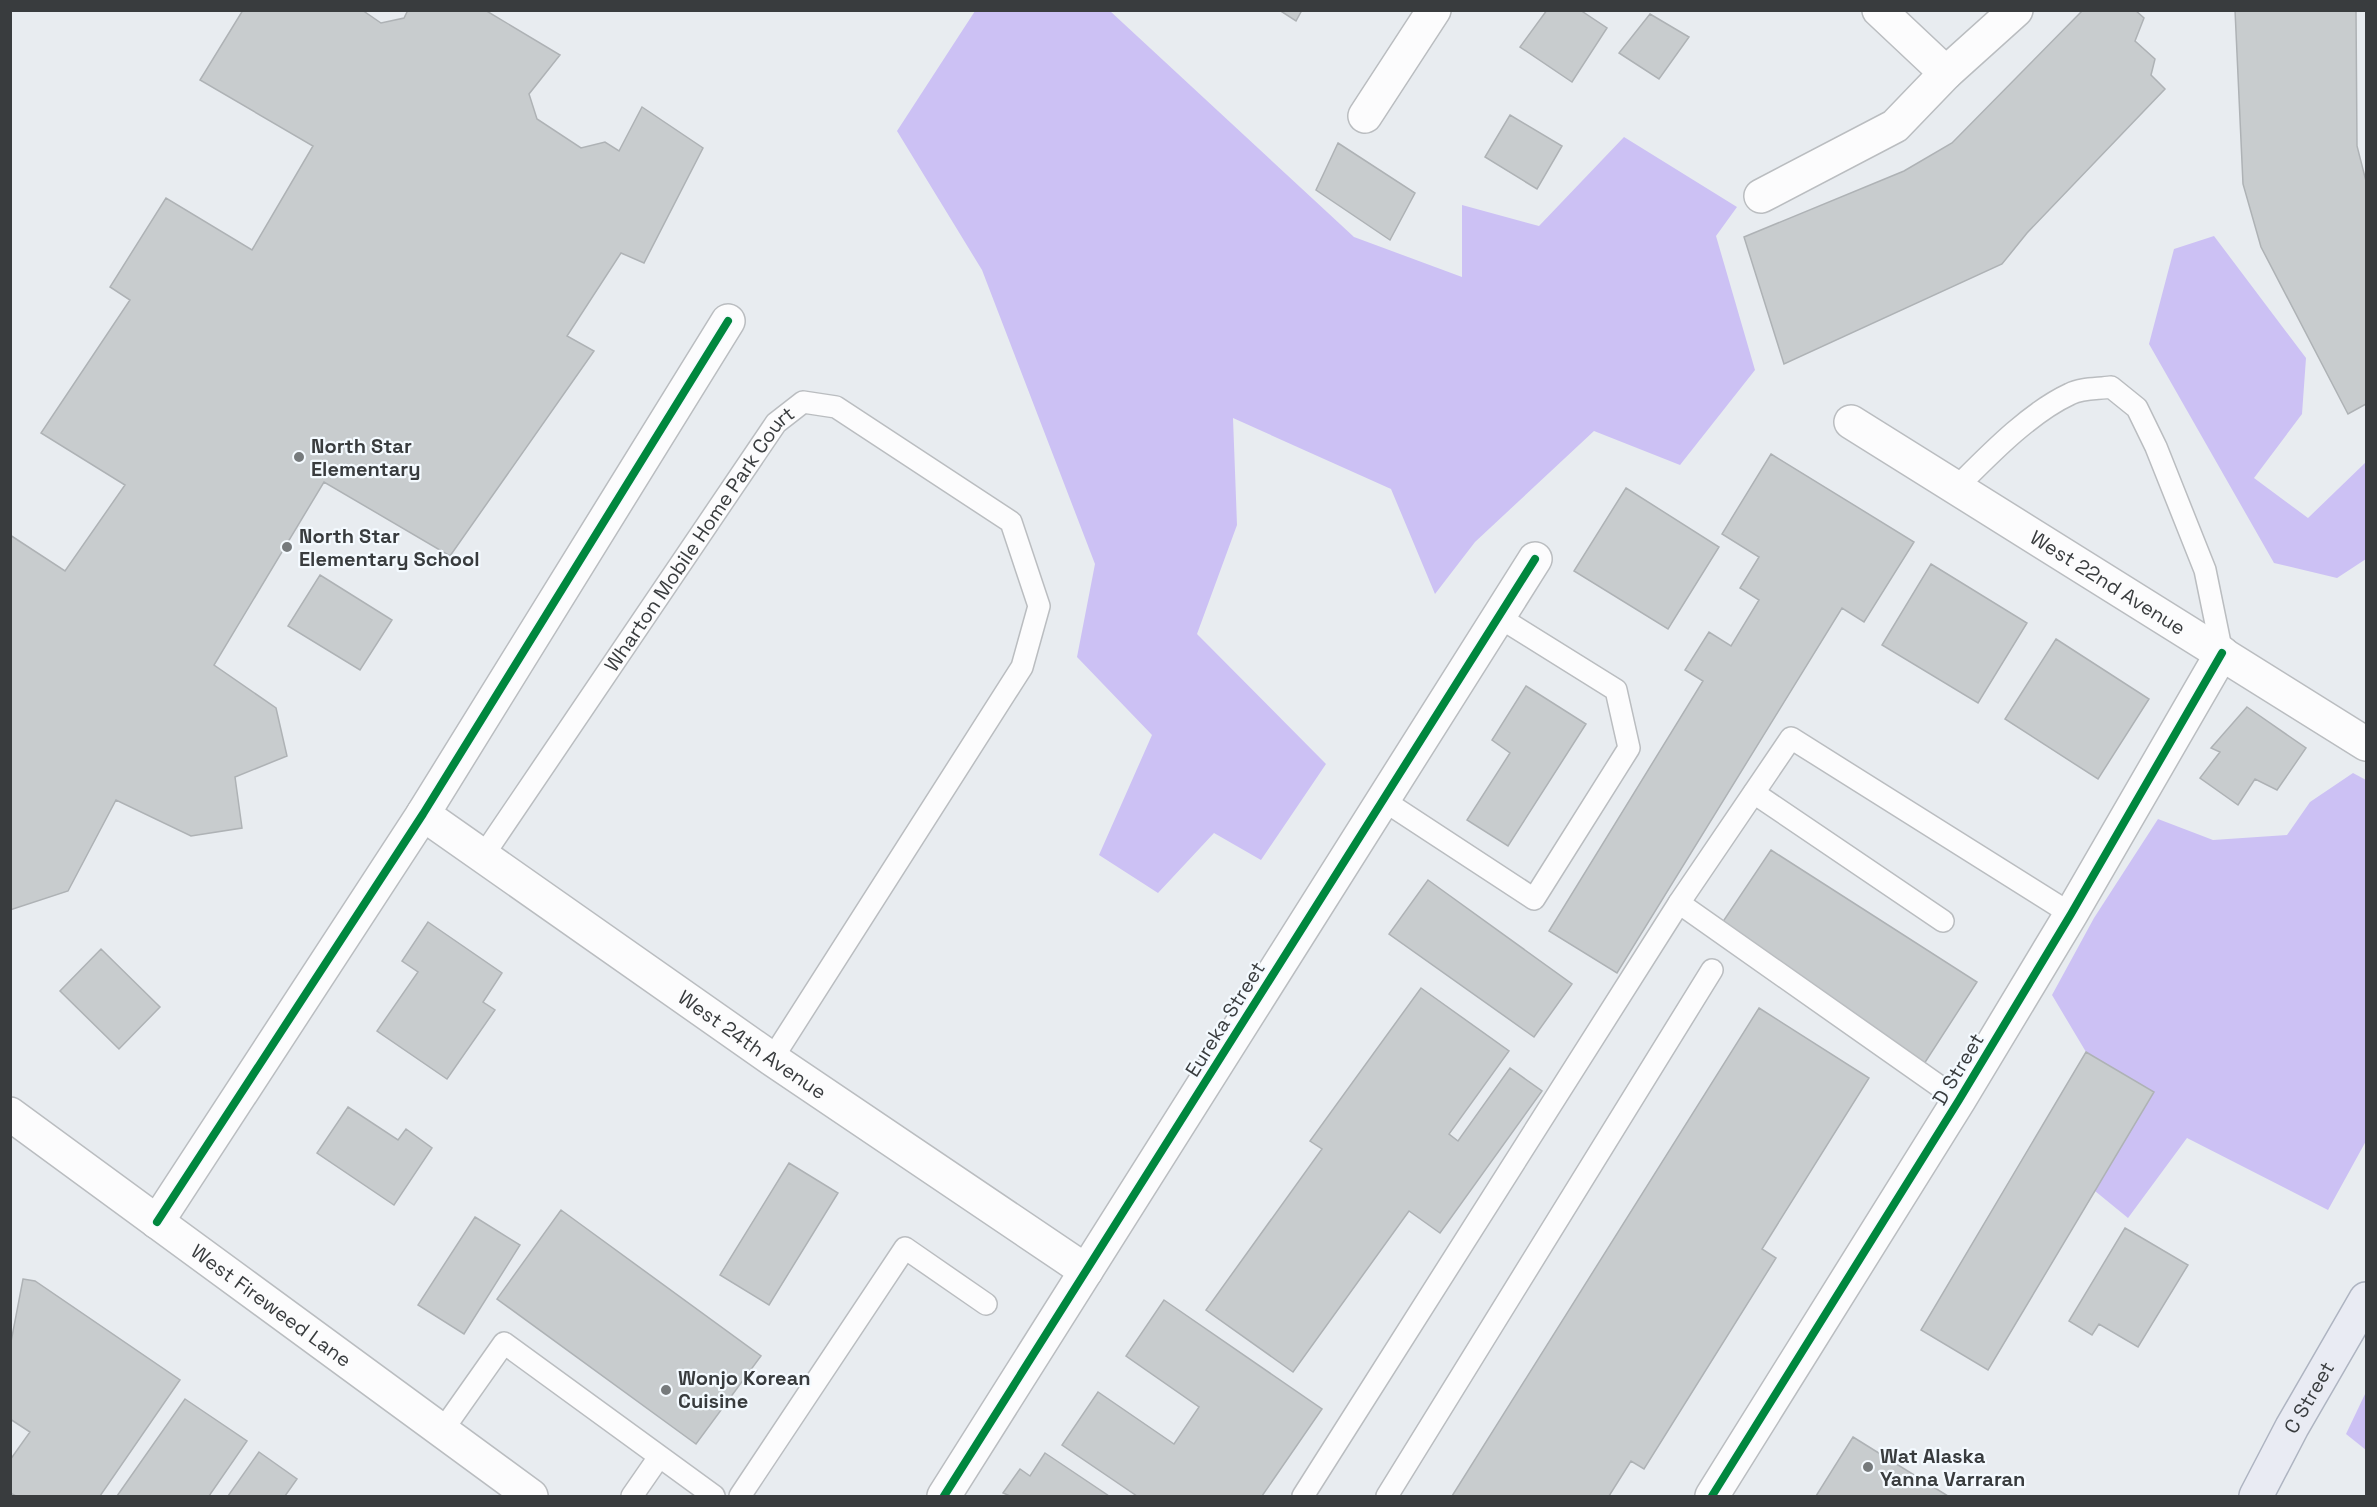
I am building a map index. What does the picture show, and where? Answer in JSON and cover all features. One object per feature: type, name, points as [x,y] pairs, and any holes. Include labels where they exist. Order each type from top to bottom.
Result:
[{"type":"main road","name":"C Street","points":[[2256,1497],[2292,1427],[2367,1299]]},
{"type":"street","points":[[1365,116],[1434,10]]},
{"type":"street","points":[[1879,10],[1946,74]]},
{"type":"street","points":[[1761,196],[1895,126],[1946,74],[2016,10]]},
{"type":"street","points":[[157,1222],[423,814],[728,321]]},
{"type":"street","name":"West 22nd Avenue","points":[[1851,422],[2367,744]]},
{"type":"street","name":"Eureka Street","points":[[944,1497],[1535,559]]},
{"type":"street","name":"D Street","points":[[1712,1497],[1959,1100],[2071,914],[2222,653]]},
{"type":"street","name":"West 24th Avenue","points":[[423,814],[772,1059],[1086,1271]]},
{"type":"street","name":"West Fireweed Lane","points":[[10,1114],[531,1497]]},
{"type":"lane","points":[[1956,488],[1992,453],[2046,409],[2072,393],[2111,387],[2137,408],[2156,447],[2205,570],[2222,653]]},
{"type":"lane","name":"Wharton Mobile Home Park Court","points":[[483,856],[776,423],[803,402],[836,406],[1011,522],[1039,606],[1022,667],[772,1059]]},
{"type":"lane","points":[[1383,800],[1534,899],[1629,748],[1616,690],[1499,617]]},
{"type":"lane","points":[[1303,1497],[1680,903],[1791,738],[2071,914]]},
{"type":"lane","points":[[1754,793],[1943,921]]},
{"type":"lane","points":[[1680,903],[1959,1100]]},
{"type":"lane","points":[[1387,1497],[1712,970]]},
{"type":"lane","points":[[744,1495],[905,1248],[986,1304]]},
{"type":"lane","points":[[442,1431],[504,1342],[714,1497]]},
{"type":"lane","points":[[632,1497],[659,1457]]},
{"type":"shaded area","points":[[975,11],[1110,11],[1354,237],[1462,277],[1462,205],[1539,226],[1624,137],[1737,207],[1716,236],[1755,370],[1680,465],[1594,431],[1475,542],[1435,594],[1391,489],[1233,418],[1237,525],[1197,634],[1326,764],[1261,860],[1214,833],[1158,893],[1099,855],[1152,735],[1077,657],[1095,564],[982,270],[897,131]]},
{"type":"shaded area","points":[[2214,236],[2306,358],[2302,414],[2254,478],[2308,518],[2366,462],[2366,559],[2337,578],[2274,563],[2149,344],[2174,249]]},
{"type":"shaded area","points":[[2353,773],[2366,780],[2366,1141],[2328,1210],[2187,1138],[2128,1218],[2095,1191],[2153,1092],[2086,1052],[2052,995],[2094,918],[2158,819],[2213,840],[2287,835],[2310,802]]},
{"type":"shaded area","points":[[2366,1392],[2366,1450],[2346,1434]]},
{"type":"building","name":"North Star Elementary","points":[[243,10],[362,10],[381,23],[404,18],[408,10],[485,10],[560,55],[529,94],[537,119],[581,148],[605,142],[619,151],[642,107],[703,148],[644,263],[621,253],[567,336],[594,351],[450,556],[324,482],[214,665],[276,708],[287,756],[235,777],[242,828],[191,836],[116,800],[68,891],[10,910],[10,535],[65,571],[125,485],[41,433],[130,300],[110,287],[166,198],[252,250],[313,146],[200,80]]},
{"type":"building","points":[[1279,10],[1302,10],[1296,21]]},
{"type":"building","points":[[1547,10],[1580,10],[1607,28],[1572,82],[1520,47]]},
{"type":"building","points":[[2083,10],[2135,10],[2144,18],[2135,41],[2155,59],[2151,75],[2165,89],[2027,233],[2002,264],[1784,364],[1744,237],[1904,171],[1952,143]]},
{"type":"building","points":[[2235,10],[2356,10],[2357,146],[2366,181],[2366,404],[2348,414],[2261,247],[2243,184]]},
{"type":"building","points":[[1650,14],[1689,37],[1659,79],[1619,53]]},
{"type":"building","points":[[1510,115],[1562,146],[1537,189],[1485,157]]},
{"type":"building","points":[[1338,143],[1415,193],[1390,240],[1316,190]]},
{"type":"building","points":[[1771,454],[1914,542],[1864,622],[1842,608],[1617,973],[1549,931],[1703,681],[1685,670],[1709,632],[1731,646],[1759,600],[1740,588],[1759,557],[1722,534]]},
{"type":"building","points":[[1626,488],[1719,547],[1668,629],[1574,571]]},
{"type":"building","points":[[1931,564],[2027,623],[1978,703],[1882,645]]},
{"type":"building","points":[[320,575],[392,620],[360,670],[288,626]]},
{"type":"building","points":[[2056,639],[2149,699],[2098,779],[2005,719]]},
{"type":"building","points":[[1526,686],[1586,724],[1508,846],[1467,820],[1510,753],[1492,740]]},
{"type":"building","points":[[2247,707],[2306,748],[2277,790],[2255,779],[2238,805],[2200,778],[2220,752],[2211,748]]},
{"type":"building","points":[[1771,850],[1977,982],[1924,1064],[1720,926]]},
{"type":"building","points":[[1428,880],[1572,984],[1534,1037],[1389,934]]},
{"type":"building","points":[[428,922],[502,973],[483,1002],[495,1010],[447,1079],[377,1031],[418,972],[402,961]]},
{"type":"building","points":[[101,949],[160,1007],[119,1049],[60,991]]},
{"type":"building","points":[[1421,988],[1509,1051],[1449,1134],[1458,1141],[1510,1068],[1542,1091],[1440,1233],[1409,1211],[1293,1372],[1206,1310],[1322,1149],[1310,1141]]},
{"type":"building","points":[[1759,1008],[1869,1078],[1762,1249],[1776,1258],[1644,1469],[1631,1461],[1609,1496],[1452,1496]]},
{"type":"building","points":[[2086,1052],[2154,1092],[1988,1370],[1921,1330]]},
{"type":"building","points":[[348,1107],[398,1140],[406,1129],[432,1148],[394,1205],[317,1153]]},
{"type":"building","points":[[789,1163],[838,1193],[769,1305],[720,1275]]},
{"type":"building","points":[[561,1210],[761,1356],[696,1444],[497,1299]]},
{"type":"building","points":[[475,1217],[520,1245],[464,1334],[418,1305]]},
{"type":"building","points":[[2125,1228],[2188,1265],[2138,1347],[2099,1324],[2092,1335],[2069,1321]]},
{"type":"building","points":[[23,1279],[35,1281],[180,1380],[100,1496],[16,1496],[10,1493],[10,1460],[30,1432],[10,1419],[10,1347]]},
{"type":"building","points":[[1164,1300],[1322,1409],[1262,1496],[1137,1496],[1062,1445],[1098,1392],[1174,1444],[1199,1407],[1126,1356]]},
{"type":"building","points":[[185,1399],[247,1441],[209,1496],[117,1496]]},
{"type":"building","name":"Wat Alaska Yanna Varraran","points":[[1853,1437],[1948,1496],[1816,1496]]},
{"type":"building","points":[[259,1452],[297,1479],[285,1496],[228,1496]]},
{"type":"building","points":[[1045,1453],[1109,1496],[1010,1496],[1003,1493],[1020,1469],[1030,1476]]},
{"type":"cycle path","points":[[157,1222],[423,814],[728,321]]},
{"type":"cycle path","points":[[944,1496],[1535,559]]},
{"type":"cycle path","points":[[1712,1496],[1959,1100],[2071,914],[2222,653]]},
{"type":"place","name":"North Star Elementary","points":[[299,457]]},
{"type":"place","name":"North Star Elementary School","points":[[287,547]]},
{"type":"place","name":"Wonjo Korean Cuisine","points":[[666,1390]]},
{"type":"place","name":"Wat Alaska Yanna Varraran","points":[[1868,1467]]}]
